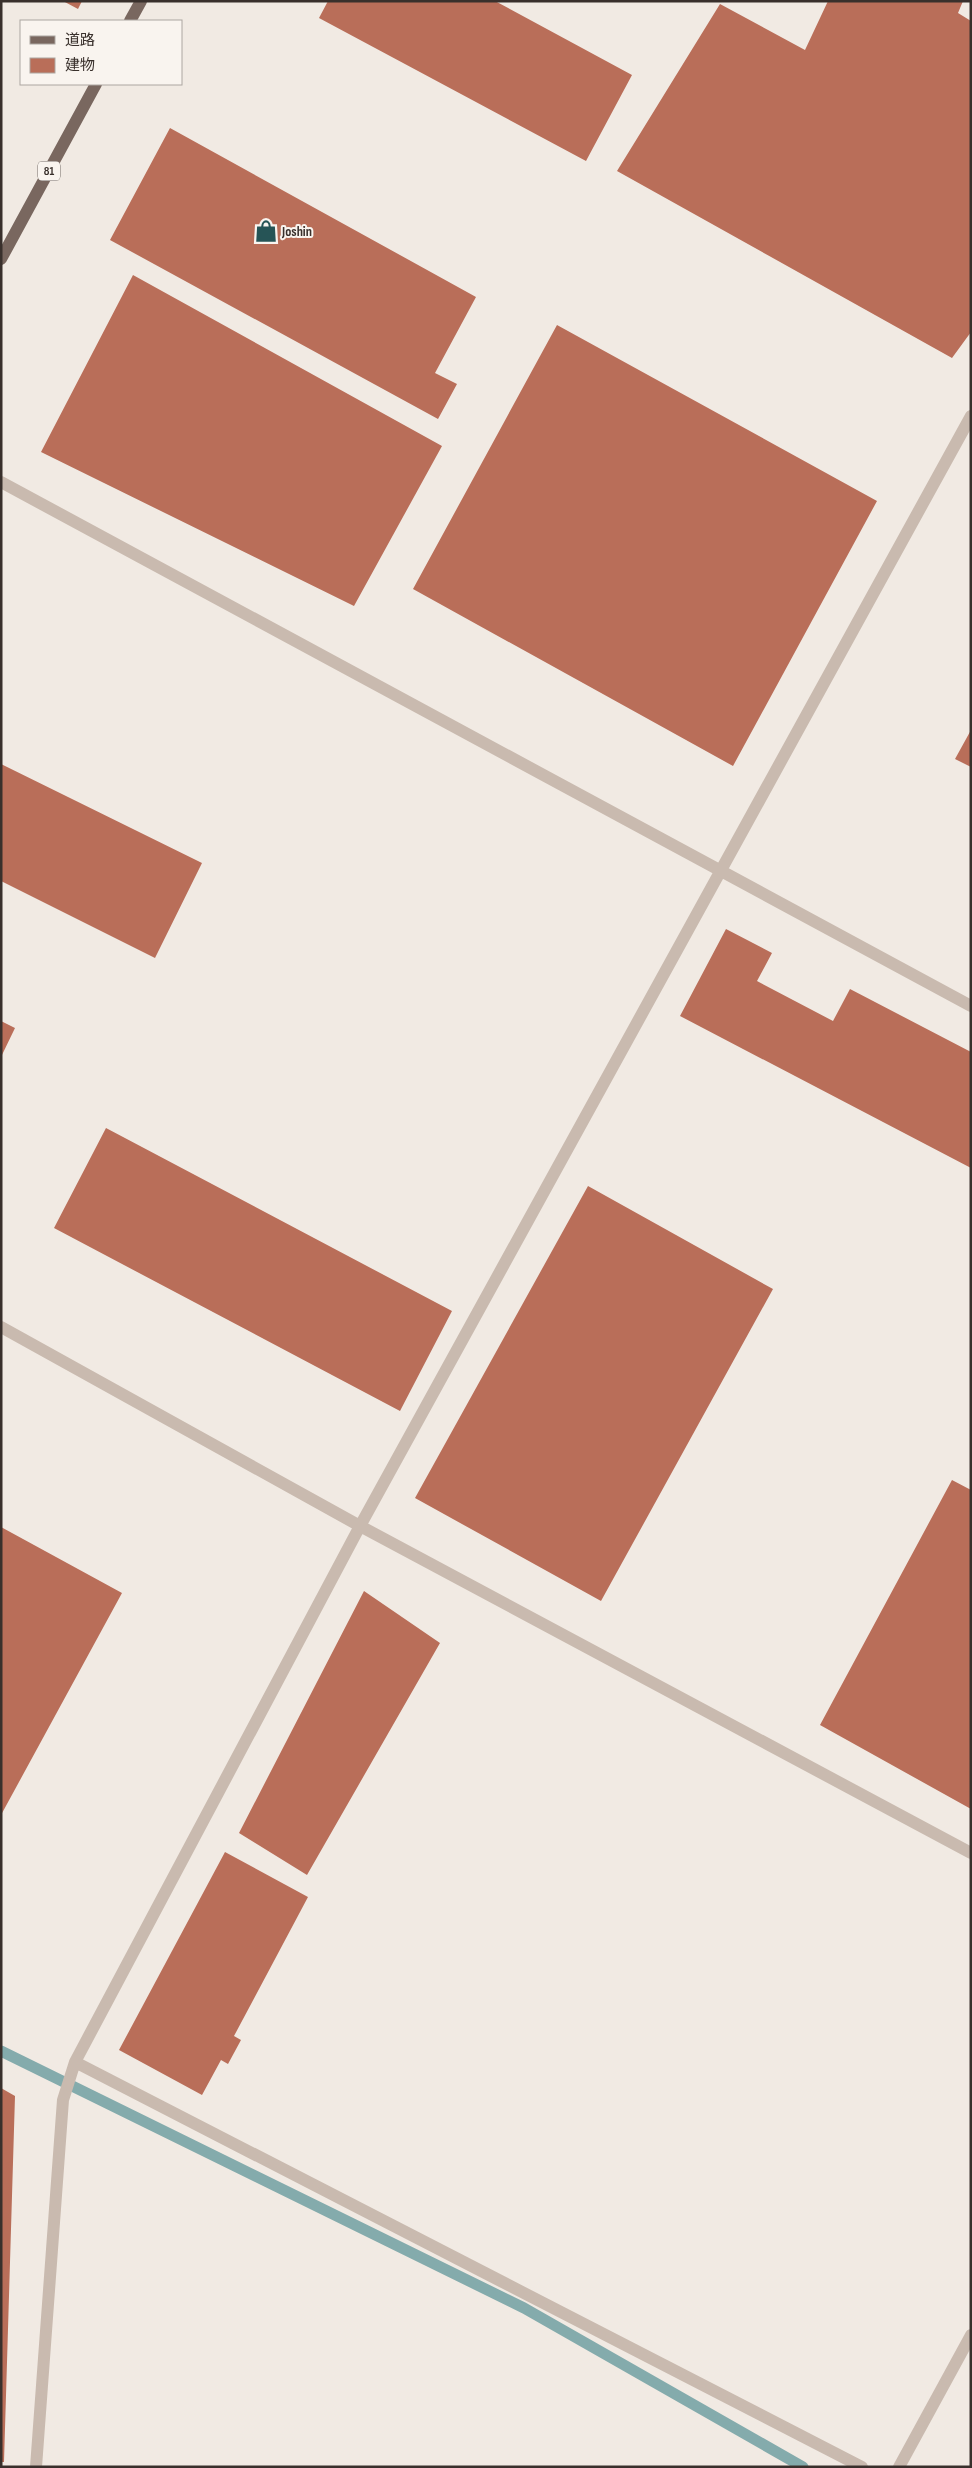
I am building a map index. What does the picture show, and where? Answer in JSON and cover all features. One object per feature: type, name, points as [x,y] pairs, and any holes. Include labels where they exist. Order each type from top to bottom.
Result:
[{"type":"main road","points":[[131,20],[141,1]]},
{"type":"main road","name":"81","points":[[1,259],[95,85]]},
{"type":"street","points":[[36,2467],[63,2100],[75,2062],[360,1526],[971,416]]},
{"type":"street","points":[[1,482],[721,873],[971,1006]]},
{"type":"street","points":[[1,1327],[360,1526],[971,1853]]},
{"type":"street","points":[[75,2062],[862,2467]]},
{"type":"street","points":[[899,2467],[971,2335]]},
{"type":"building","points":[[63,1],[82,1],[78,9]]},
{"type":"building","points":[[328,1],[495,1],[632,75],[586,161],[319,18]]},
{"type":"building","points":[[828,1],[963,1],[958,13],[971,21],[971,332],[952,358],[617,171],[720,4],[805,50]]},
{"type":"building","points":[[170,128],[476,297],[435,373],[457,384],[438,419],[110,240]]},
{"type":"building","points":[[133,275],[442,446],[354,606],[41,452]]},
{"type":"building","points":[[557,325],[877,501],[733,766],[413,589]]},
{"type":"building","points":[[971,730],[971,767],[955,759]]},
{"type":"building","points":[[1,764],[202,863],[155,958],[1,881]]},
{"type":"building","points":[[726,929],[772,953],[757,981],[833,1021],[850,989],[971,1052],[971,1168],[680,1016]]},
{"type":"building","points":[[1,1021],[15,1028],[1,1057]]},
{"type":"building","points":[[106,1128],[452,1311],[400,1411],[54,1228]]},
{"type":"building","points":[[588,1186],[773,1289],[601,1601],[415,1498]]},
{"type":"building","points":[[952,1480],[971,1490],[971,1809],[820,1725]]},
{"type":"building","points":[[1,1527],[122,1593],[1,1815]]},
{"type":"building","points":[[364,1591],[440,1643],[307,1875],[239,1833]]},
{"type":"building","points":[[225,1852],[308,1897],[234,2036],[241,2040],[228,2064],[221,2060],[202,2095],[119,2050]]},
{"type":"building","points":[[1,2088],[15,2096],[4,2462],[1,2462]]},
{"type":"waterway","points":[[1,2051],[524,2308],[803,2467]]},
{"type":"place","name":"Joshin","points":[[266,231]]}]
